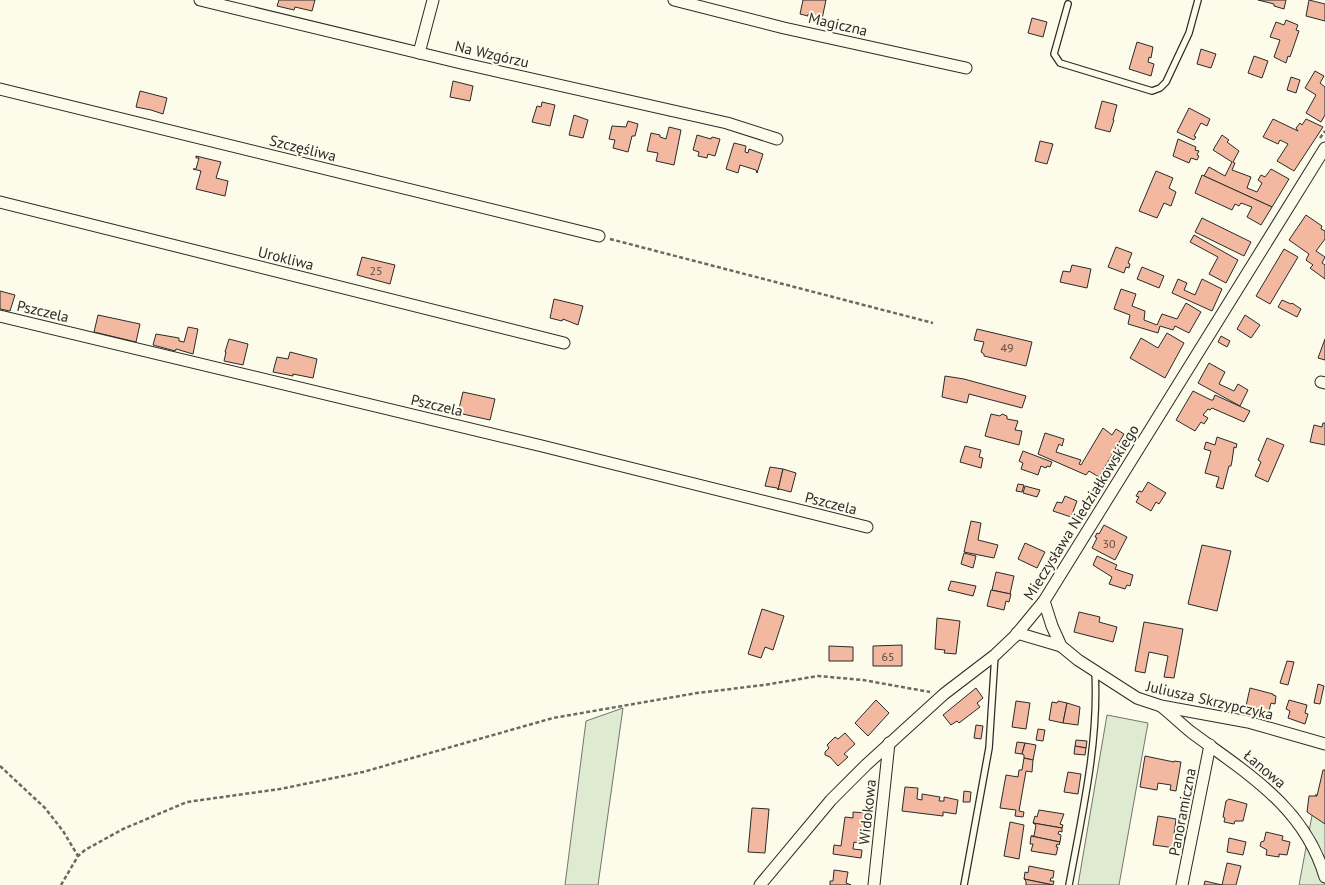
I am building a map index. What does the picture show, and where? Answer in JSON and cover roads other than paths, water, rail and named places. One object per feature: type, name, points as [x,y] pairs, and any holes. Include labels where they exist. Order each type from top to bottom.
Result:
[{"type":"street","name":"Na Wzgórzu","points":[[200,0],[420,53],[727,123],[777,139]]},
{"type":"street","points":[[420,53],[433,0]]},
{"type":"street","name":"Magiczna","points":[[674,0],[784,28],[966,68]]},
{"type":"street","name":"Szczęśliwa","points":[[0,89],[599,236]]},
{"type":"street","name":"Mieczysława Niedziałkowskiego","points":[[760,885],[831,800],[889,743],[944,694],[995,655],[1017,634],[1044,601],[1325,148]]},
{"type":"street","name":"Urokliwa","points":[[0,202],[564,343]]},
{"type":"street","name":"Pszczela","points":[[0,316],[532,443],[867,527]]},
{"type":"street","name":"Juliusza Skrzypczyka","points":[[1044,601],[1061,646]]},
{"type":"street","name":"Juliusza Skrzypczyka","points":[[1017,634],[1061,646],[1078,660],[1137,698],[1161,706],[1248,722],[1325,744]]},
{"type":"street","name":"Łanowa","points":[[1161,706],[1190,731],[1247,772],[1281,802],[1297,820],[1320,859],[1325,877]]},
{"type":"street","name":"Widokowa","points":[[874,885],[889,743]]},
{"type":"street","name":"Panoramiczna","points":[[1182,885],[1210,745]]},
{"type":"lane","points":[[1068,4],[1054,54],[1060,63],[1152,91],[1160,88],[1166,82],[1189,33],[1198,0]]},
{"type":"lane","points":[[964,885],[989,748],[995,655]]},
{"type":"lane","points":[[1069,885],[1092,752],[1097,701],[1095,671]]}]
